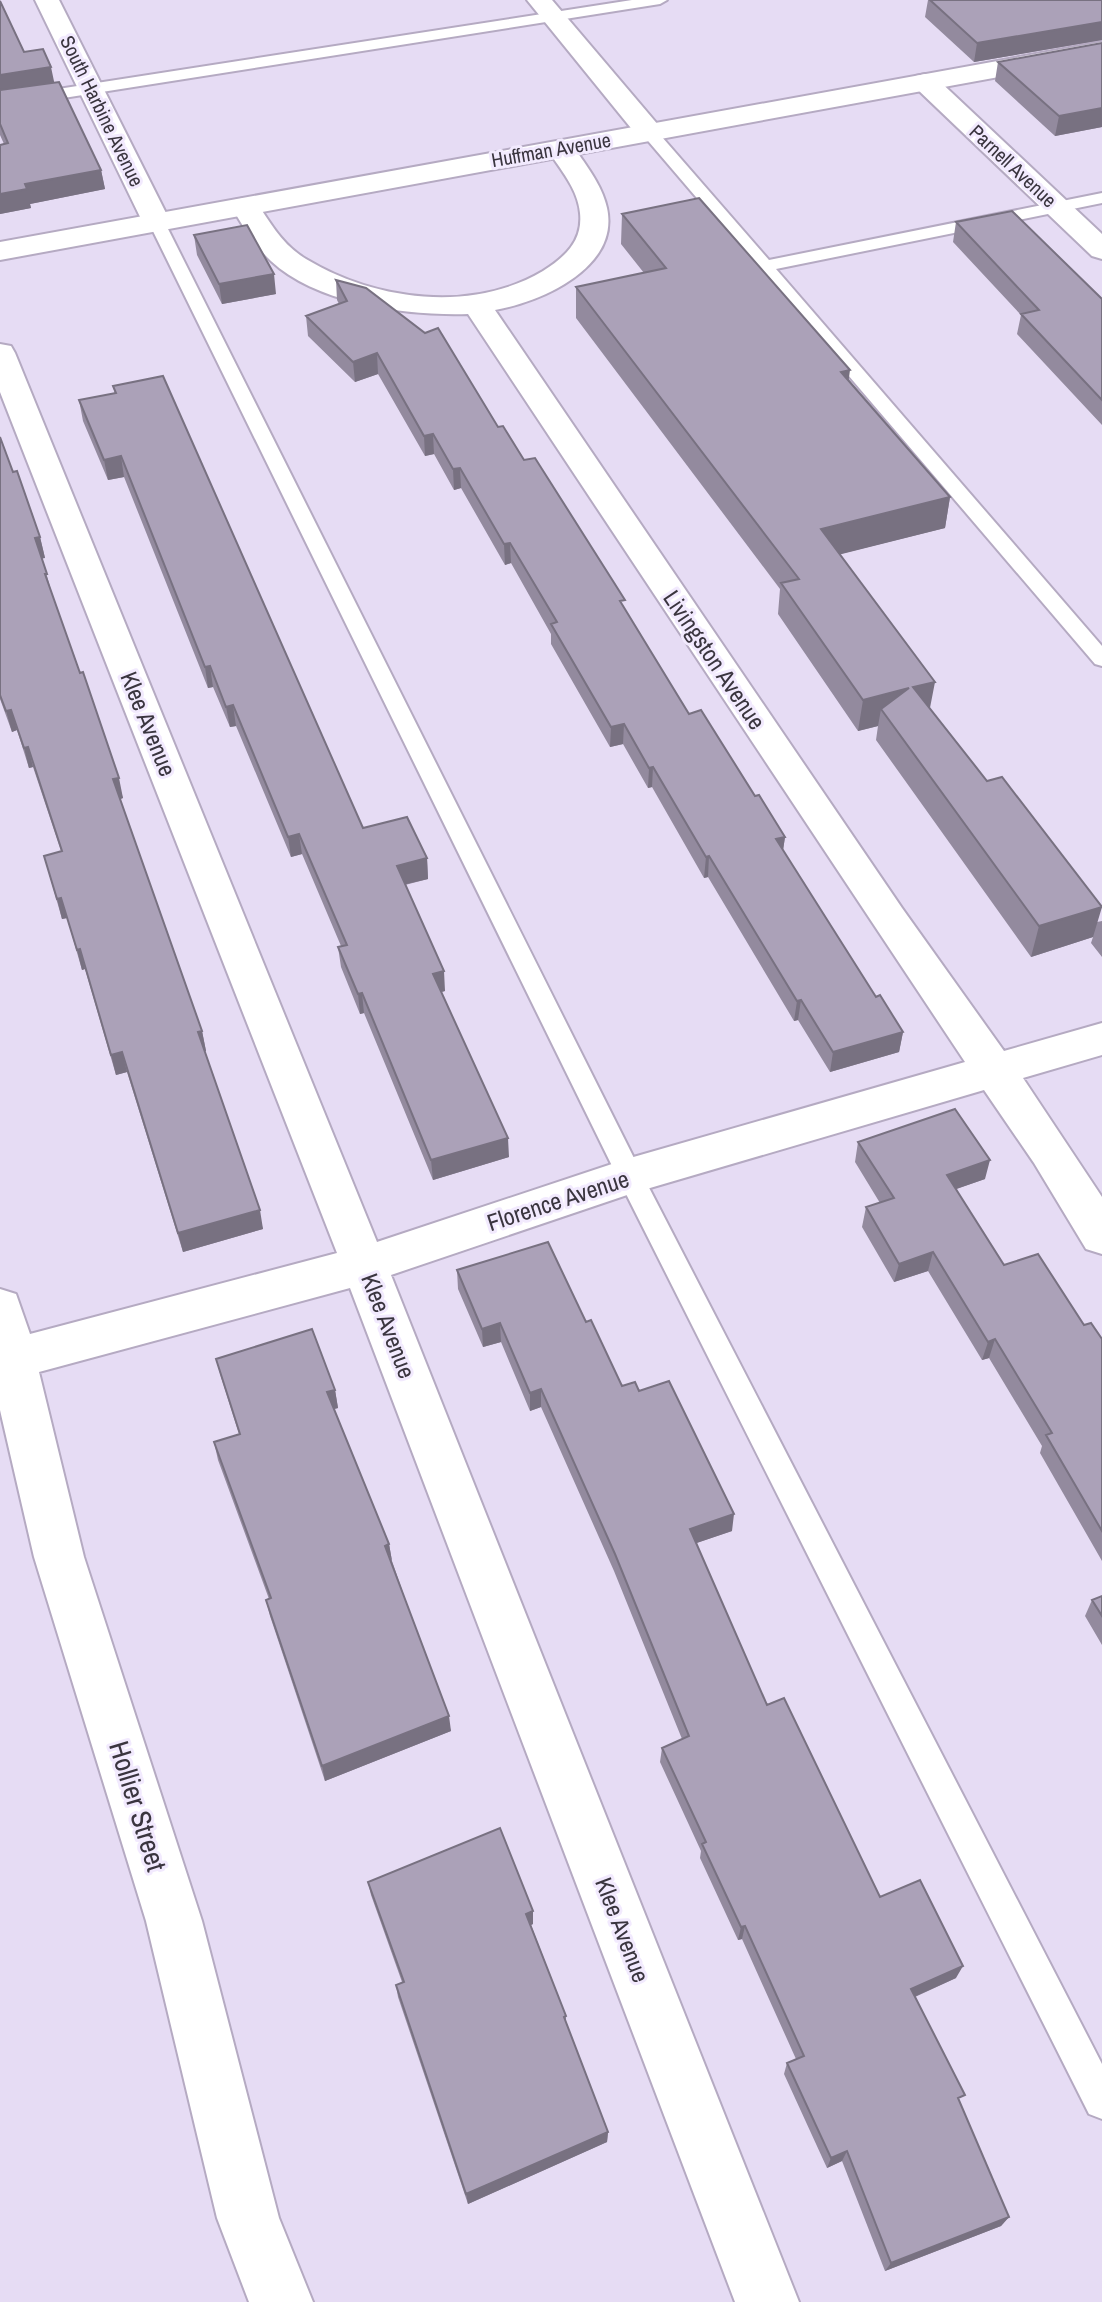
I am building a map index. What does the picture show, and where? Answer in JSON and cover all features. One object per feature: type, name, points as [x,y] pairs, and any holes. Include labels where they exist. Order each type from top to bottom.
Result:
[{"type":"street","name":"South Harbine Avenue","points":[[47,0],[157,223]]},
{"type":"street","points":[[547,9],[649,132]]},
{"type":"street","name":"Huffman Avenue","points":[[0,251],[1102,50]]},
{"type":"street","name":"Parnell Avenue","points":[[925,82],[1102,250]]},
{"type":"street","points":[[245,206],[273,248],[295,265],[323,280],[360,293],[397,301],[477,305],[519,293],[557,276],[580,259],[592,240],[594,214],[588,191],[561,149]]},
{"type":"street","name":"Livingston Avenue","points":[[477,305],[1050,1151],[1102,1236]]},
{"type":"street","name":"Klee Avenue","points":[[0,353],[364,1265],[767,2302]]},
{"type":"street","name":"Florence Avenue","points":[[13,1359],[364,1265],[630,1176],[1102,1039]]},
{"type":"street","name":"Hollier Street","points":[[0,1308],[59,1557],[174,1921],[248,2218],[281,2302]]},
{"type":"lane","points":[[0,103],[547,9],[660,0]]},
{"type":"lane","points":[[649,132],[1102,659]]},
{"type":"lane","points":[[762,267],[1102,198]]},
{"type":"lane","points":[[157,223],[630,1176],[1102,2101]]},
{"type":"building","points":[[930,0],[1102,0],[1102,22],[977,43]]},
{"type":"building","points":[[0,1],[24,52],[43,49],[51,67],[0,75]]},
{"type":"building","points":[[1102,43],[1102,108],[1059,116],[998,62]]},
{"type":"building","points":[[59,82],[101,170],[25,184],[27,189],[0,194],[0,145],[8,143],[0,124],[0,90]]},
{"type":"building","points":[[699,198],[850,370],[841,372],[950,497],[821,529],[935,682],[913,687],[987,781],[1002,777],[1102,907],[1039,926],[881,709],[909,688],[863,700],[781,583],[799,579],[576,287],[666,268],[622,214]]},
{"type":"building","points":[[1012,211],[1102,299],[1102,400],[1021,314],[1039,310],[956,222]]},
{"type":"building","points":[[247,225],[274,274],[219,284],[194,235]]},
{"type":"building","points":[[336,280],[366,288],[425,333],[438,328],[498,427],[503,426],[524,460],[535,458],[625,600],[620,601],[689,714],[701,710],[755,796],[759,795],[785,837],[776,839],[876,997],[880,995],[903,1032],[833,1052],[801,1000],[797,1001],[624,724],[611,727],[551,624],[557,622],[510,543],[504,544],[460,468],[453,469],[433,434],[424,436],[377,353],[353,362],[306,316],[347,301]]},
{"type":"building","points":[[163,376],[363,828],[407,817],[427,858],[397,866],[444,971],[433,974],[508,1138],[431,1160],[362,993],[358,994],[338,947],[347,945],[299,834],[288,837],[233,705],[226,707],[210,666],[205,667],[121,456],[104,460],[79,400],[116,393],[113,386]]},
{"type":"building","points":[[0,437],[13,472],[17,471],[40,537],[35,538],[45,574],[119,778],[113,779],[202,1031],[198,1032],[260,1210],[178,1233],[122,1052],[111,1055],[80,949],[77,950],[61,898],[57,899],[44,856],[62,851],[28,747],[24,748],[11,710],[6,711],[0,695]]},
{"type":"building","points":[[955,1109],[990,1160],[947,1175],[1004,1265],[1038,1254],[1084,1325],[1091,1323],[1102,1339],[1102,1531],[1046,1435],[1052,1433],[995,1339],[988,1342],[933,1252],[899,1264],[866,1207],[894,1198],[858,1142]]},
{"type":"building","points":[[548,1242],[586,1322],[591,1320],[622,1386],[635,1382],[639,1391],[669,1381],[734,1514],[690,1529],[767,1705],[784,1698],[880,1897],[920,1880],[963,1966],[911,1989],[965,2095],[958,2098],[1009,2217],[891,2263],[847,2151],[831,2158],[787,2063],[804,2056],[745,1926],[741,1927],[702,1844],[706,1842],[662,1748],[689,1736],[615,1554],[541,1389],[530,1393],[500,1323],[482,1329],[457,1270]]},
{"type":"building","points":[[312,1329],[335,1390],[327,1392],[389,1544],[385,1546],[449,1716],[322,1766],[266,1600],[271,1598],[214,1442],[240,1434],[216,1359]]},
{"type":"building","points":[[1102,1596],[1102,1616],[1092,1600]]},
{"type":"building","points":[[500,1828],[533,1911],[526,1914],[608,2132],[466,2194],[396,1985],[404,1982],[368,1882]]}]
